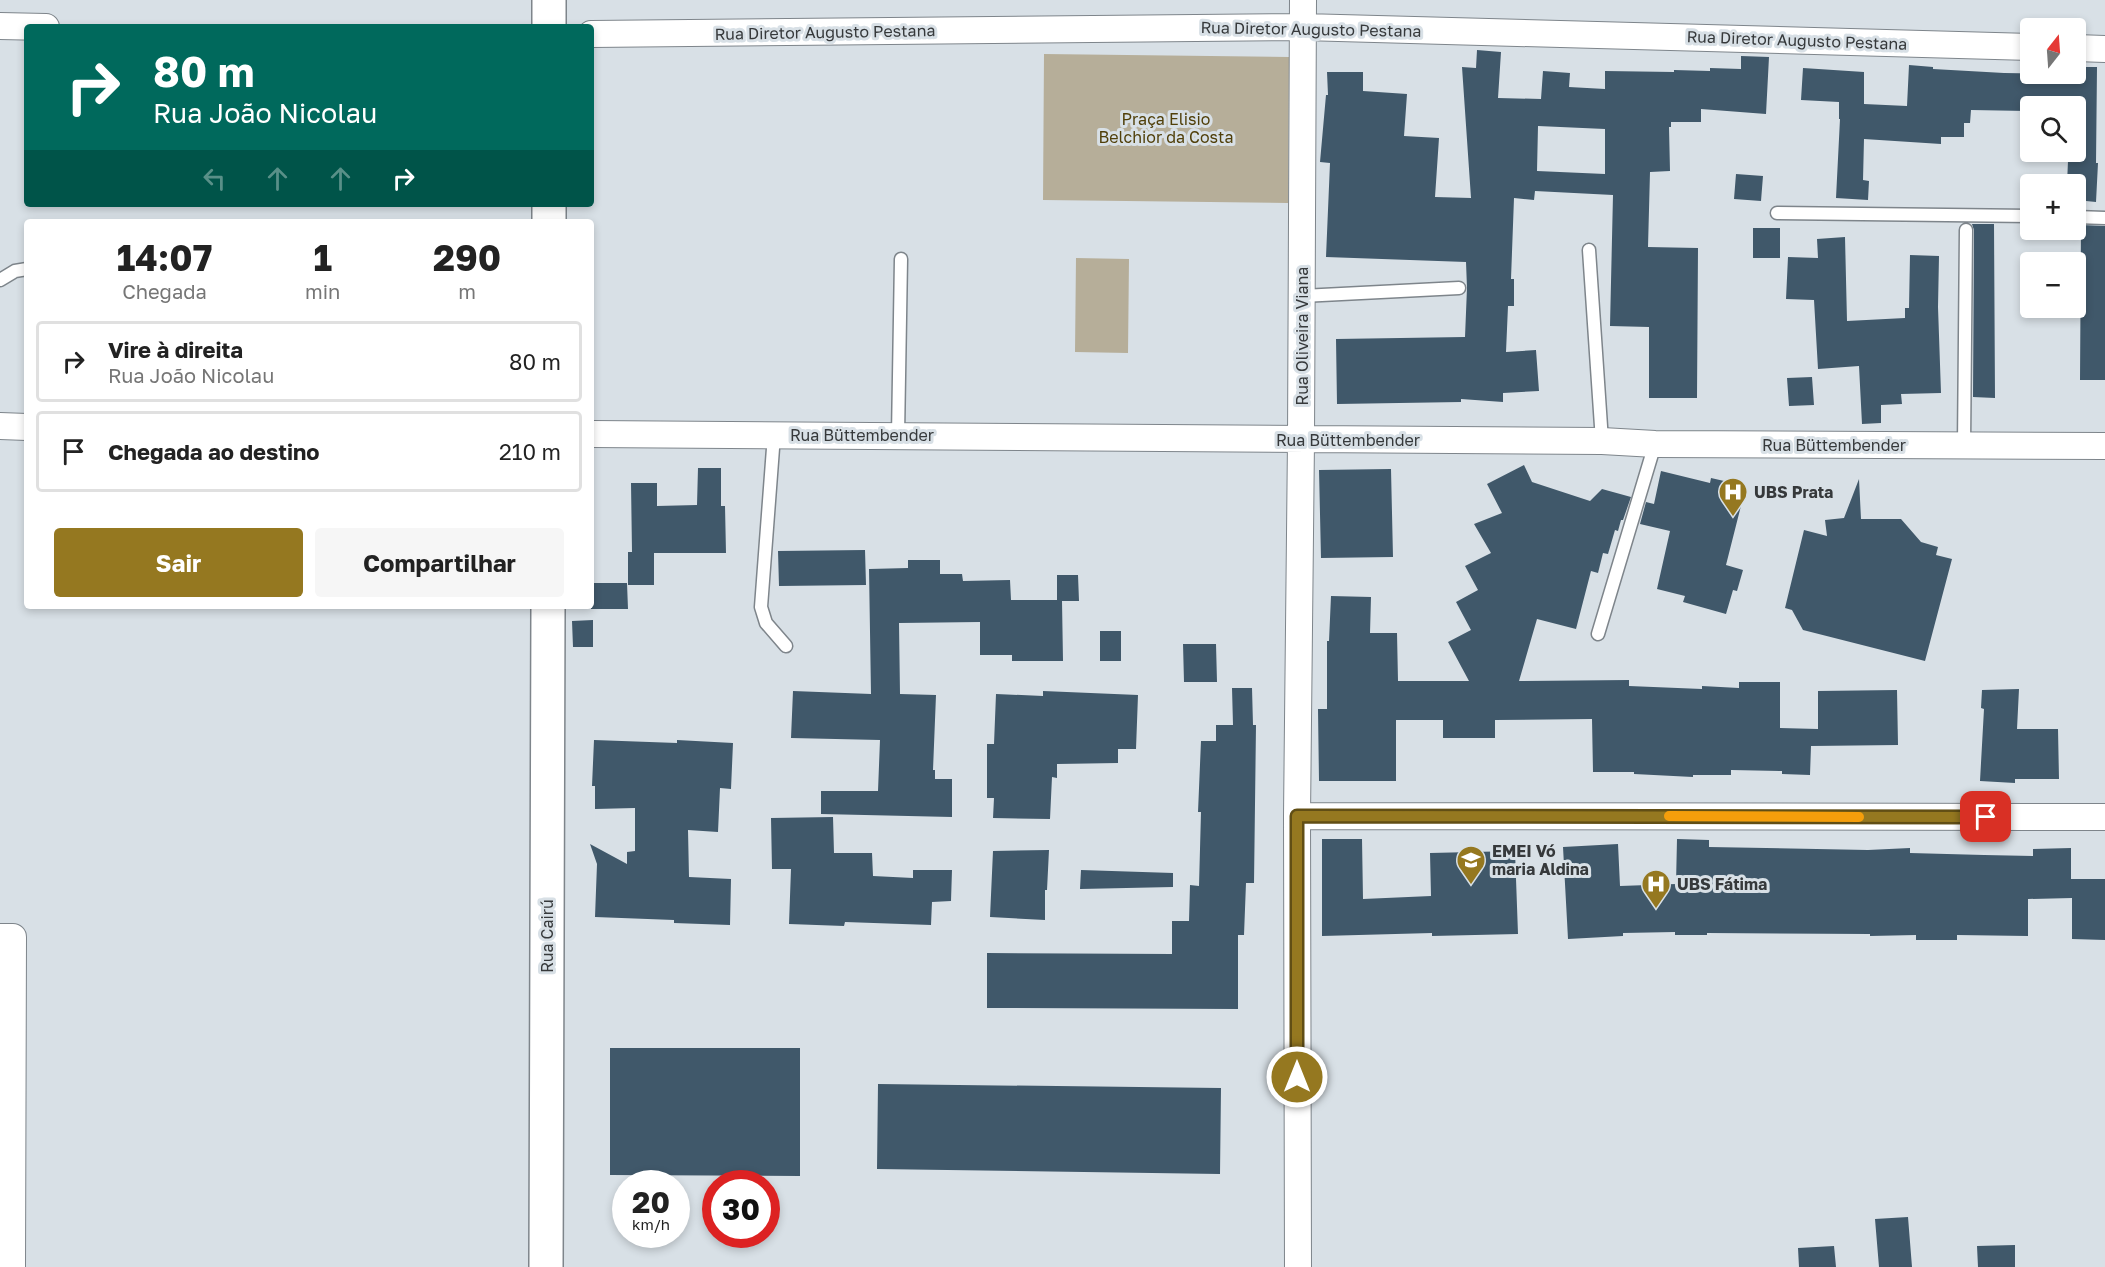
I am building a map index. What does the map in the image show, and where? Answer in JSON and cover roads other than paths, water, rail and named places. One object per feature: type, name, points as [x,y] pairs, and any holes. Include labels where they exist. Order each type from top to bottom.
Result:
[{"type":"main road","points":[[549,0],[549,24]]},
{"type":"main road","name":"Rua Cairú","points":[[546,1267],[548,609]]},
{"type":"street","name":"Rua Oliveira Viana","points":[[1298,1267],[1297,816],[1303,0]]},
{"type":"street","points":[[0,26],[24,27]]},
{"type":"street","name":"Rua Diretor Augusto Pestana","points":[[594,34],[1303,27],[2020,47]]},
{"type":"street","points":[[2086,48],[2105,49]]},
{"type":"street","points":[[0,426],[24,427]]},
{"type":"street","name":"Rua Büttembender","points":[[594,434],[2105,446]]},
{"type":"street","points":[[1297,816],[2105,817]]},
{"type":"street","points":[[0,937],[13,937],[12,1267]]},
{"type":"lane","points":[[1777,213],[2020,216]]},
{"type":"lane","points":[[2086,217],[2105,218]]},
{"type":"lane","points":[[1964,445],[1966,230]]},
{"type":"lane","points":[[1589,250],[1602,441]]},
{"type":"lane","points":[[898,435],[901,259]]},
{"type":"lane","points":[[0,280],[15,271],[24,270]]},
{"type":"lane","points":[[1302,296],[1459,288]]},
{"type":"lane","points":[[774,435],[761,607],[766,623],[786,646]]},
{"type":"lane","points":[[1598,634],[1655,444]]},
{"type":"place","name":"UBS Prata","points":[[1733,518]]},
{"type":"place","name":"EMEI Vó maria Aldina","points":[[1471,886]]},
{"type":"place","name":"UBS Fátima","points":[[1656,910]]},
{"type":"park label","name":"Praça Elisio Belchior da Costa","points":[[1166,128]]}]
